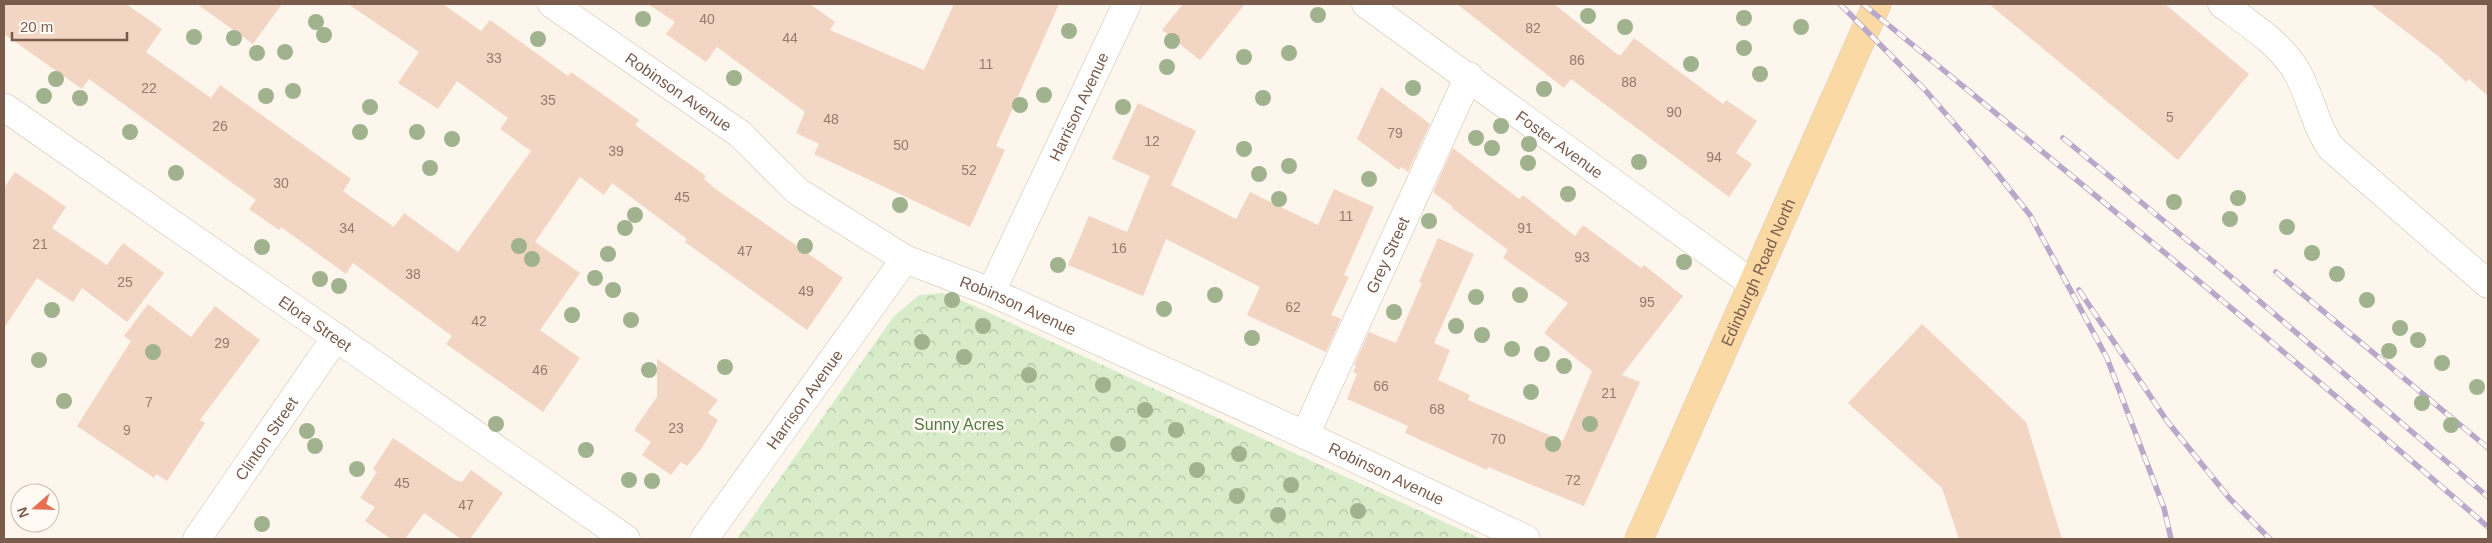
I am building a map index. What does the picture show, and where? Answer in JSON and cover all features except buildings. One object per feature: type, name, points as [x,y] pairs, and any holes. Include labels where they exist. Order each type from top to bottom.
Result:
[{"type":"main road","name":"Edinburgh Road North","points":[[1639,539],[1877,4]]},
{"type":"street","name":"Robinson Avenue","points":[[552,4],[740,134],[797,191],[905,259],[991,292],[1305,435],[1526,539]]},
{"type":"street","name":"Harrison Avenue","points":[[991,292],[1127,4]]},
{"type":"street","name":"Foster Avenue","points":[[1366,4],[1469,76],[1753,284]]},
{"type":"street","points":[[2222,4],[2277,47],[2288,60],[2298,74],[2320,128],[2331,148],[2488,284]]},
{"type":"street","name":"Grey Street","points":[[1305,435],[1469,76]]},
{"type":"street","name":"Elora Street","points":[[4,107],[626,539]]},
{"type":"street","name":"Harrison Avenue","points":[[704,539],[905,259]]},
{"type":"street","name":"Clinton Street","points":[[197,539],[336,337]]},
{"type":"green space","name":"Sunny Acres","points":[[943,293],[1481,539],[737,539],[894,316],[919,295]]},
{"type":"railway","points":[[1840,4],[1925,90],[1992,167],[2030,215],[2107,358],[2164,508],[2171,539]]},
{"type":"railway","points":[[1863,4],[2256,328],[2488,527]]},
{"type":"railway","points":[[2063,138],[2209,258],[2488,497]]},
{"type":"railway","points":[[2276,272],[2488,448]]},
{"type":"railway","points":[[2079,290],[2167,421],[2230,499],[2270,539]]}]
